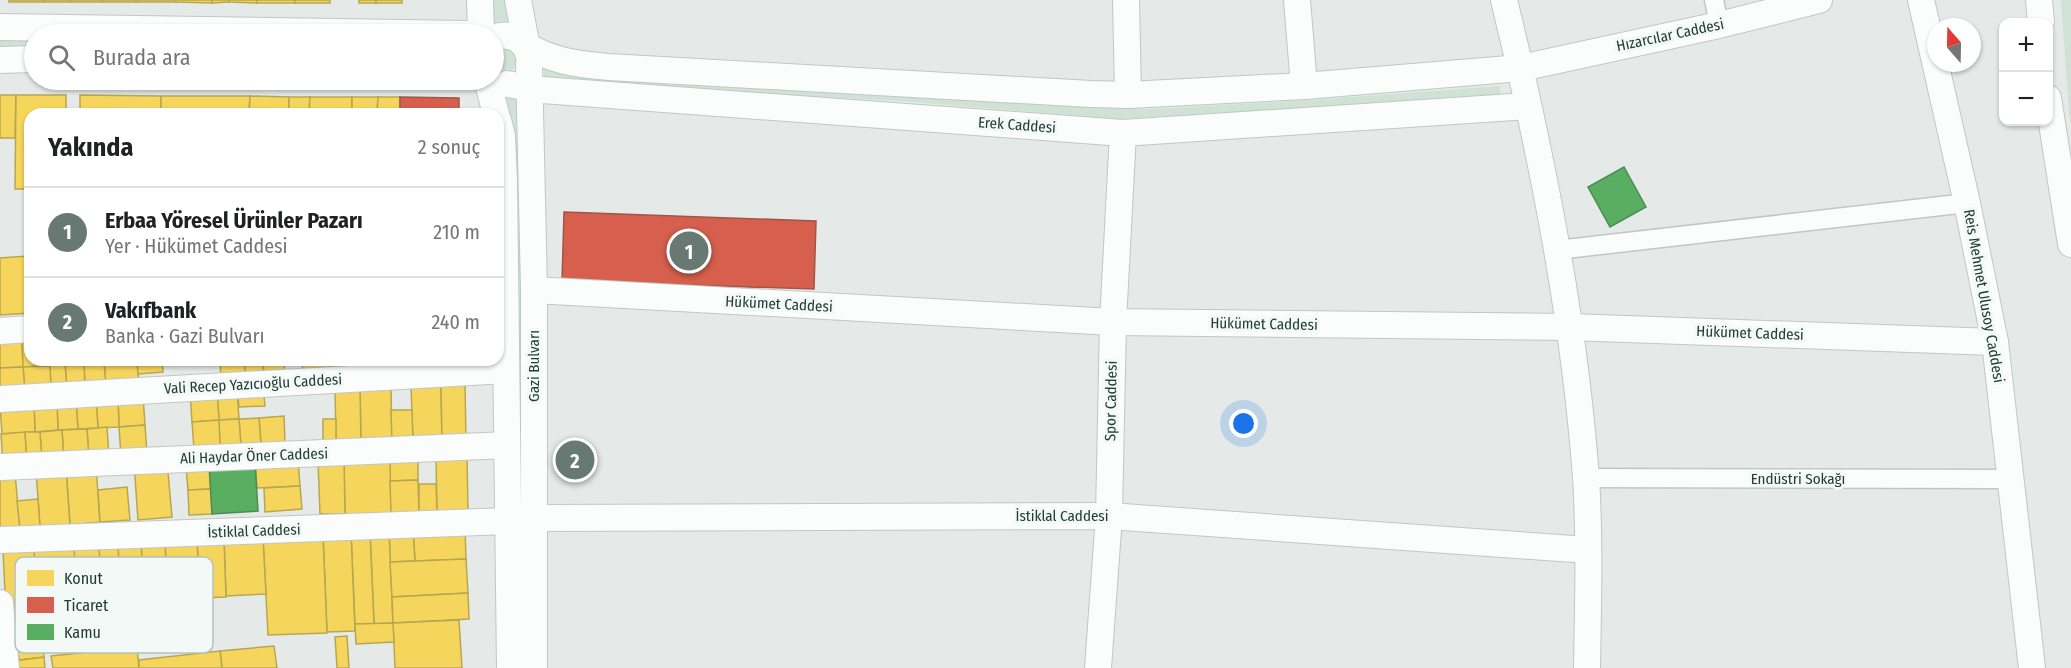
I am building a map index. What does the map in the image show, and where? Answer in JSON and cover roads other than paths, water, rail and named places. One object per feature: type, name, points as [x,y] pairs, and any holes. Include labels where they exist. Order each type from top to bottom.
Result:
[{"type":"street","name":"Gazi Bulvarı","points":[[480,0],[491,24]]},
{"type":"street","name":"Gazi Bulvarı","points":[[504,73],[518,0]]},
{"type":"street","points":[[1126,0],[1128,95]]},
{"type":"street","points":[[1297,0],[1304,87]]},
{"type":"street","points":[[1504,0],[1521,68],[1570,327],[1586,478],[1587,668]]},
{"type":"street","points":[[1714,0],[1719,25]]},
{"type":"street","name":"Hızarcılar Caddesi","points":[[1521,68],[1719,25],[1819,0]]},
{"type":"street","name":"Reis Mehmet Ulusoy Caddesi","points":[[1921,0],[1967,203],[1995,342],[2032,668]]},
{"type":"street","points":[[2039,0],[2041,18]]},
{"type":"street","points":[[0,27],[24,27]]},
{"type":"street","points":[[507,57],[541,54],[562,61],[609,67],[1128,95],[1304,87],[1521,68]]},
{"type":"street","name":"Gazi Bulvarı","points":[[507,57],[534,290],[534,668]]},
{"type":"street","name":"Erek Caddesi","points":[[507,57],[1123,133],[1528,106]]},
{"type":"street","points":[[0,60],[24,59]]},
{"type":"street","name":"Gazi Bulvarı","points":[[497,108],[501,90]]},
{"type":"street","points":[[2053,125],[2071,244]]},
{"type":"street","name":"Spor Caddesi","points":[[1098,668],[1109,516],[1113,322],[1123,133]]},
{"type":"street","points":[[1557,250],[1967,203]]},
{"type":"street","name":"Hükümet Caddesi","points":[[534,290],[1113,322],[1570,327],[1995,342]]},
{"type":"street","points":[[0,331],[24,329]]},
{"type":"street","name":"Gazi Bulvarı","points":[[504,334],[510,668]]},
{"type":"street","name":"Vali Recep Yazıcıoğlu Caddesi","points":[[0,399],[506,370]]},
{"type":"street","name":"Ali Haydar Öner Caddesi","points":[[0,466],[507,445]]},
{"type":"street","name":"Endüstri Sokağı","points":[[1586,478],[2011,479]]},
{"type":"street","name":"İstiklal Caddesi","points":[[535,518],[1109,516],[1588,550]]},
{"type":"street","name":"İstiklal Caddesi","points":[[0,540],[508,521]]},
{"type":"street","points":[[0,603],[6,668]]},
{"type":"place","name":"Erbaa Yöresel Ürünler Pazarı","points":[[689,251]]},
{"type":"place","name":"Vakıfbank","points":[[575,460]]}]
